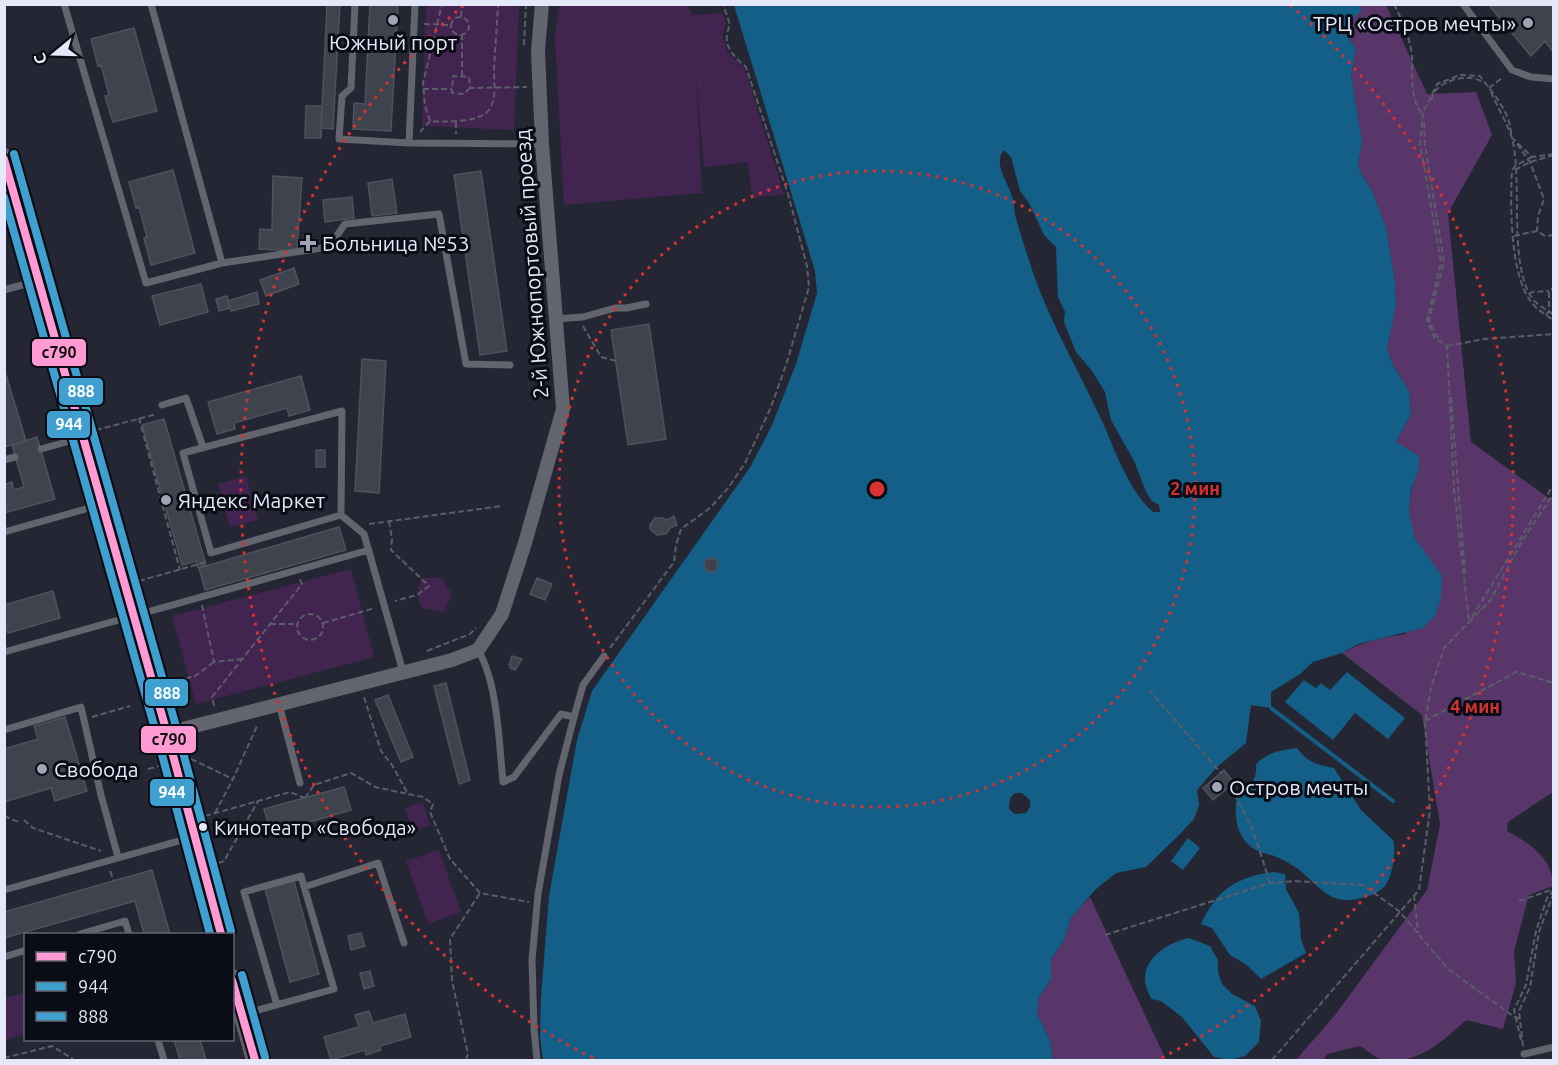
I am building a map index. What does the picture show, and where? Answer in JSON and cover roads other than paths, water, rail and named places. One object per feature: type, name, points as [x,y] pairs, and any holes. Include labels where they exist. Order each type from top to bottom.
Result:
[{"type":"main road","points":[[4,157],[12,213],[40,280],[90,434],[103,504],[221,933]]},
{"type":"main road","points":[[234,985],[255,1060]]},
{"type":"street","name":"2-й Южнопортовый проезд","points":[[478,650],[502,614],[562,409],[542,144],[538,51],[542,4]]},
{"type":"street","points":[[167,733],[279,704],[401,666],[452,660],[478,650]]},
{"type":"lane","points":[[64,4],[146,283],[222,263],[329,247],[345,224],[439,214],[466,364],[510,365]]},
{"type":"lane","points":[[151,4],[222,263]]},
{"type":"lane","points":[[355,4],[351,88],[342,96],[339,139],[409,143],[542,144]]},
{"type":"lane","points":[[409,143],[415,4]]},
{"type":"lane","points":[[1463,4],[1512,70],[1531,77],[1554,80]]},
{"type":"lane","points":[[4,290],[40,280]]},
{"type":"lane","points":[[555,319],[646,304]]},
{"type":"lane","points":[[162,405],[186,398],[203,447]]},
{"type":"lane","points":[[342,411],[341,515],[211,553],[183,453],[342,411]]},
{"type":"lane","points":[[41,450],[90,434]]},
{"type":"lane","points":[[4,460],[15,457]]},
{"type":"lane","points":[[4,532],[103,504]]},
{"type":"lane","points":[[341,515],[364,534],[401,666]]},
{"type":"lane","points":[[4,652],[369,550]]},
{"type":"lane","points":[[478,650],[488,670],[497,723],[503,782],[514,777],[561,714],[574,717]]},
{"type":"lane","points":[[537,1060],[532,960],[538,904],[559,775],[583,685],[604,656]]},
{"type":"lane","points":[[279,704],[301,786]]},
{"type":"lane","points":[[4,730],[81,707],[118,857]]},
{"type":"lane","points":[[4,890],[195,837]]},
{"type":"lane","points":[[304,887],[378,863],[404,943]]},
{"type":"lane","points":[[242,1015],[334,989],[301,876],[244,892],[277,1005]]},
{"type":"lane","points":[[83,933],[125,921],[129,933]]},
{"type":"lane","points":[[4,957],[24,951]]},
{"type":"lane","points":[[158,1041],[164,1060]]},
{"type":"lane","points":[[1524,1054],[1554,1047]]},
{"type":"water","points":[[1358,4],[1362,11],[1348,24],[1347,32],[1356,48],[1351,75],[1362,142],[1358,167],[1374,195],[1386,228],[1395,281],[1396,305],[1387,349],[1394,367],[1409,391],[1411,414],[1396,442],[1419,456],[1419,468],[1411,491],[1409,511],[1414,537],[1442,576],[1441,599],[1435,616],[1423,628],[1358,644],[1342,653],[1313,662],[1300,674],[1271,692],[1271,708],[1251,705],[1246,743],[1217,767],[1197,790],[1199,805],[1194,819],[1146,867],[1116,873],[1095,890],[1071,918],[1064,940],[1051,960],[1051,979],[1039,997],[1037,1013],[1050,1041],[1053,1060],[543,1060],[540,1037],[541,997],[549,896],[577,740],[592,691],[751,466],[772,425],[796,364],[817,293],[815,271],[734,5]],"holes":[[[1004,150],[1011,157],[1020,191],[1029,203],[1044,235],[1056,247],[1058,297],[1065,312],[1064,322],[1076,352],[1092,371],[1105,392],[1111,420],[1135,463],[1146,492],[1152,501],[1159,505],[1160,512],[1153,512],[1129,481],[1046,306],[1029,261],[1012,197],[1000,167]],[[1015,793],[1022,793],[1030,800],[1030,807],[1026,813],[1015,814],[1009,809],[1010,798]]]},
{"type":"water","points":[[1347,672],[1405,718],[1388,739],[1355,713],[1333,740],[1285,702],[1304,680],[1316,688],[1321,683],[1330,690]]},
{"type":"water","points":[[1297,748],[1313,762],[1334,768],[1361,810],[1393,840],[1391,872],[1383,888],[1375,893],[1348,900],[1336,898],[1319,888],[1292,865],[1256,850],[1249,845],[1240,832],[1236,816],[1238,792],[1247,788],[1253,781],[1256,764],[1275,752]]},
{"type":"water","points":[[1188,838],[1200,848],[1183,870],[1171,861]]},
{"type":"water","points":[[1274,872],[1285,874],[1286,889],[1299,913],[1301,939],[1306,953],[1261,979],[1247,965],[1230,955],[1212,928],[1201,924],[1214,902],[1230,887],[1250,877]]},
{"type":"water","points":[[1189,938],[1210,946],[1218,960],[1218,972],[1222,984],[1232,994],[1255,1006],[1261,1021],[1259,1042],[1245,1056],[1230,1060],[1214,1057],[1182,1017],[1161,1001],[1151,999],[1145,981],[1148,965],[1166,947]]},
{"type":"waterway","points":[[1271,708],[1393,801]]},
{"type":"place","name":"Южный порт","points":[[393,20]]},
{"type":"place","name":"ТРЦ «Остров мечты»","points":[[1528,23]]},
{"type":"place","name":"Больница №53","points":[[308,243]]},
{"type":"place","name":"Яндекс Маркет","points":[[166,500]]},
{"type":"place","name":"Свобода","points":[[42,769]]},
{"type":"place","name":"Остров мечты","points":[[1217,787]]},
{"type":"place","name":"Кинотеатр «Свобода»","points":[[203,827]]}]
